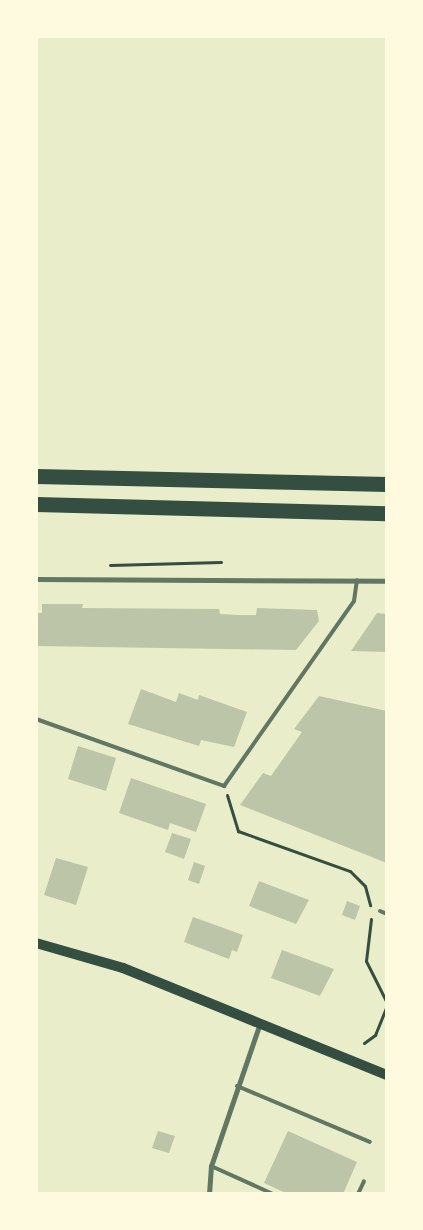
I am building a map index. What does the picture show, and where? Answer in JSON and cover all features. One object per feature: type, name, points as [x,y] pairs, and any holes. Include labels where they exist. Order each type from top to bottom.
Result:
[{"type":"highway","points":[[36,476],[387,484]]},
{"type":"highway","points":[[36,504],[387,513]]},
{"type":"main road","points":[[36,943],[123,968],[387,1075]]},
{"type":"street","points":[[36,579],[387,581]]},
{"type":"street","points":[[209,1194],[212,1166],[237,1086],[260,1022]]},
{"type":"lane","points":[[36,718],[224,786],[354,601],[357,580]]},
{"type":"lane","points":[[380,911],[387,914]]},
{"type":"lane","points":[[237,1086],[370,1142]]},
{"type":"lane","points":[[212,1166],[273,1194]]},
{"type":"lane","points":[[358,1194],[364,1181]]},
{"type":"path","points":[[109,565],[221,562]]},
{"type":"path","points":[[224,786],[238,831],[359,876],[371,914],[366,960],[387,1004],[375,1035],[364,1043]]},
{"type":"building","points":[[42,604],[83,604],[82,608],[219,609],[220,614],[238,615],[256,615],[257,608],[317,610],[319,621],[296,650],[36,646],[36,613],[42,613]]},
{"type":"building","points":[[377,613],[387,614],[387,652],[351,651]]},
{"type":"building","points":[[141,689],[176,702],[179,693],[198,700],[199,695],[247,712],[234,747],[201,740],[199,746],[128,724]]},
{"type":"building","points":[[319,696],[387,711],[387,863],[240,805],[263,773],[271,776],[302,732],[294,729]]},
{"type":"building","points":[[78,746],[116,758],[106,791],[68,779]]},
{"type":"building","points":[[131,778],[206,804],[196,832],[170,823],[168,830],[119,813]]},
{"type":"building","points":[[172,833],[191,839],[184,859],[165,852]]},
{"type":"building","points":[[56,858],[88,867],[76,905],[44,895]]},
{"type":"building","points":[[194,862],[205,866],[199,884],[188,880]]},
{"type":"building","points":[[259,881],[309,900],[296,924],[249,906]]},
{"type":"building","points":[[347,901],[360,906],[355,920],[342,915]]},
{"type":"building","points":[[193,917],[243,935],[237,952],[232,950],[229,959],[184,942]]},
{"type":"building","points":[[282,950],[334,969],[320,996],[271,978]]},
{"type":"building","points":[[158,1131],[175,1136],[169,1153],[152,1148]]},
{"type":"building","points":[[288,1131],[357,1162],[343,1194],[288,1194],[264,1183]]}]
